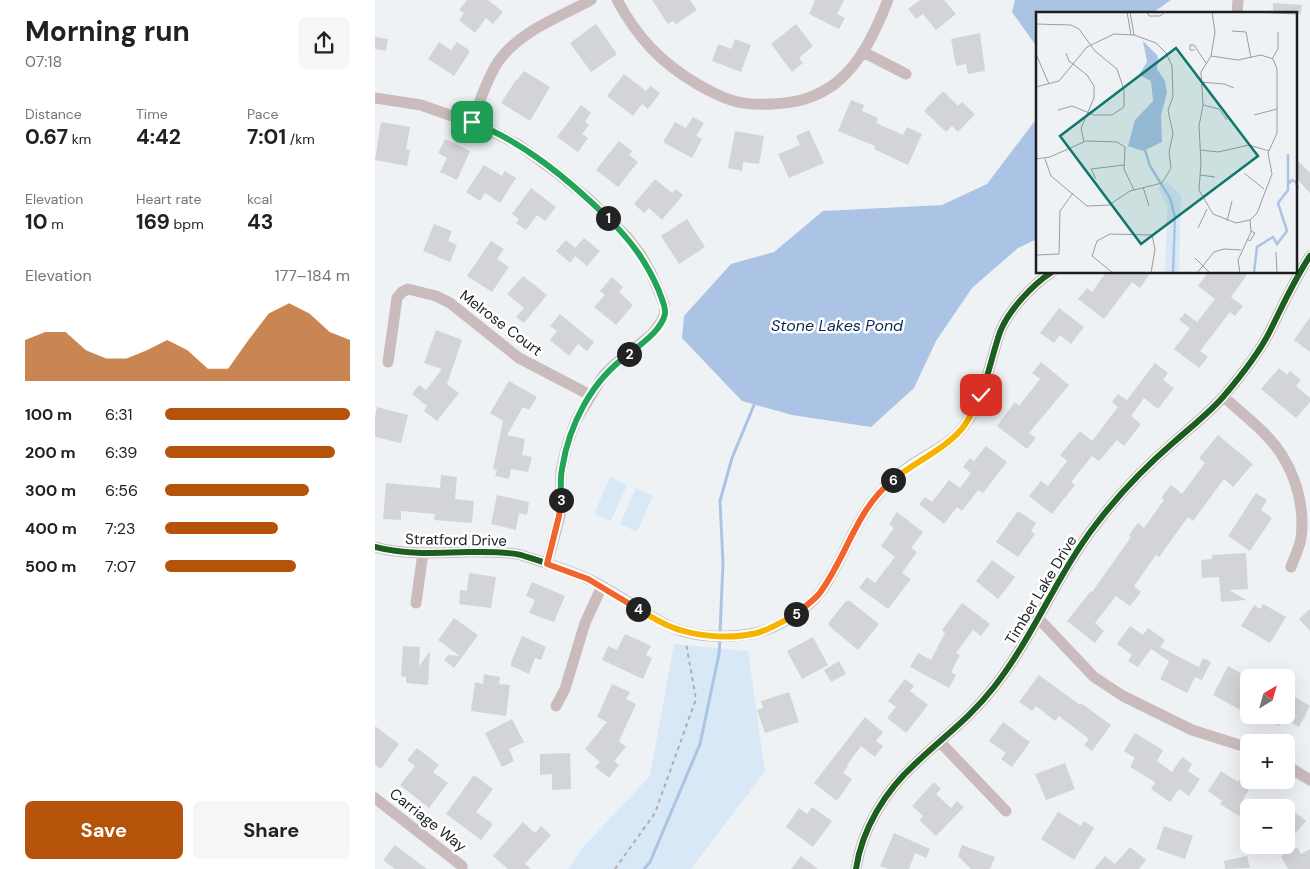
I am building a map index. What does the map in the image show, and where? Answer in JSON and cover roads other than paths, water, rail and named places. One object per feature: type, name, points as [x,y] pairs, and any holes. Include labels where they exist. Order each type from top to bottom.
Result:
[{"type":"street","points":[[472,122],[487,84],[499,61],[513,46],[531,32],[591,0]]},
{"type":"street","points":[[617,0],[630,24],[662,60],[677,72],[722,98],[738,103],[761,105],[784,104],[813,98],[836,82],[863,52],[888,0]]},
{"type":"street","points":[[863,52],[906,74]]},
{"type":"street","points":[[375,98],[421,105],[472,122],[519,145],[583,195],[628,238],[641,255],[651,273],[664,304],[665,313],[652,334],[603,376],[576,420],[567,445],[561,471],[559,516],[547,564]]},
{"type":"street","name":"Timber Lake Drive","points":[[856,869],[864,839],[874,816],[885,798],[915,764],[977,709],[995,686],[1016,657],[1075,554],[1125,488],[1173,442],[1208,413],[1257,354],[1306,272],[1310,256]]},
{"type":"street","name":"Stratford Drive","points":[[375,547],[423,553],[488,552],[518,554],[588,579],[658,620],[684,631],[712,636],[727,636],[757,633],[775,626],[797,614],[818,596],[832,575],[859,520],[889,483],[948,442],[963,427],[981,395],[1001,329],[1029,290],[1049,274]]},
{"type":"street","name":"Melrose Court","points":[[388,362],[397,298],[408,289],[436,296],[450,303],[519,358],[590,395]]},
{"type":"street","points":[[1223,397],[1265,433],[1293,477],[1301,509],[1301,539],[1291,567]]},
{"type":"street","points":[[416,603],[423,553]]},
{"type":"street","points":[[556,706],[565,689],[585,623],[602,586]]},
{"type":"street","points":[[1039,619],[1094,677],[1123,696],[1192,730],[1240,745]]},
{"type":"street","points":[[940,742],[1006,811]]},
{"type":"street","points":[[1295,771],[1310,780]]},
{"type":"street","name":"Carriage Way","points":[[375,798],[462,868]]},
{"type":"water","points":[[1015,0],[1171,0],[1154,12],[1036,12],[1036,46],[1012,12]]},
{"type":"water","name":"Stone Lakes Pond","points":[[1036,119],[1036,239],[1018,248],[972,288],[936,341],[914,388],[871,427],[792,415],[742,401],[682,338],[684,316],[731,264],[774,252],[823,211],[942,205],[987,184]]},
{"type":"waterway","points":[[720,633],[723,563],[720,501],[732,458],[754,405]]},
{"type":"waterway","points":[[644,869],[650,862],[700,744],[719,654],[720,639]]}]
